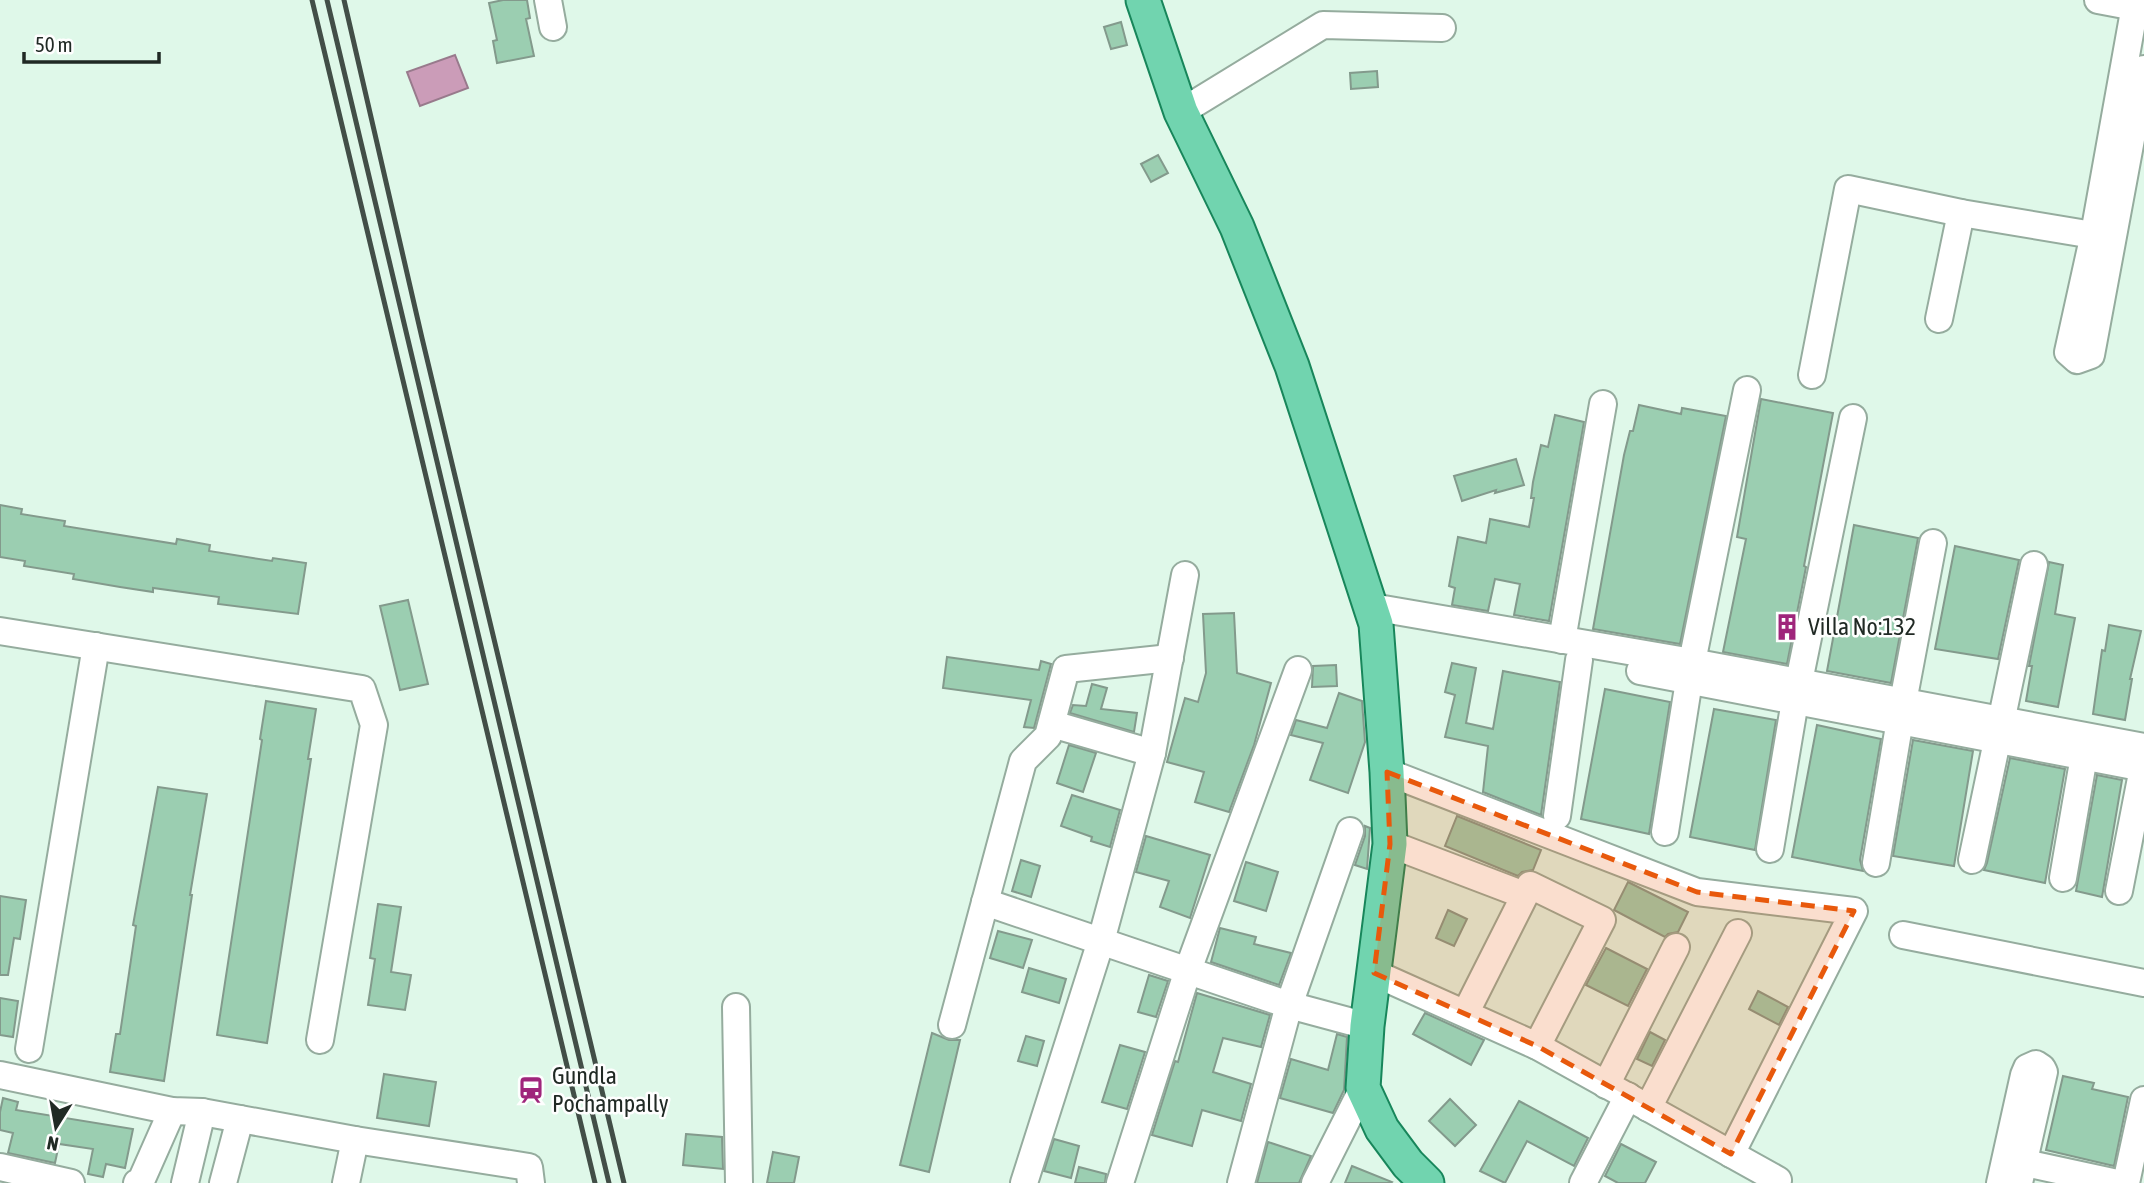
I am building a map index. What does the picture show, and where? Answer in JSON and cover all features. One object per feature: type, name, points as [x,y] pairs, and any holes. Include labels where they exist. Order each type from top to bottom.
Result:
[{"type":"main road","points":[[1143,0],[1181,112],[1237,228],[1292,366],[1374,616],[1390,844],[1367,1027],[1363,1088],[1382,1129],[1408,1164],[1427,1183]]},
{"type":"street","points":[[548,0],[553,27]]},
{"type":"street","points":[[1812,375],[1848,189],[1961,213],[2103,237],[2137,83],[2135,3],[2098,0]]},
{"type":"street","points":[[1181,112],[1323,25],[1442,28]]},
{"type":"street","points":[[1939,319],[1961,213]]},
{"type":"street","points":[[1665,832],[1691,671],[1747,390]]},
{"type":"street","points":[[1557,816],[1570,650],[1603,404]]},
{"type":"street","points":[[1770,849],[1797,691],[1853,418]]},
{"type":"street","points":[[1876,863],[1933,543]]},
{"type":"street","points":[[1972,860],[2034,565]]},
{"type":"street","points":[[1024,1183],[1101,941],[1152,753],[1185,575]]},
{"type":"street","points":[[1374,616],[1691,671],[2144,761]]},
{"type":"street","points":[[0,631],[362,689],[374,725],[320,1040]]},
{"type":"street","points":[[29,1049],[96,646]]},
{"type":"street","points":[[952,1025],[1023,761],[1039,748],[1048,736],[1066,669],[1170,658]]},
{"type":"street","points":[[1120,1183],[1188,970],[1298,670]]},
{"type":"street","points":[[1052,724],[1152,753]]},
{"type":"street","points":[[1998,731],[2084,756],[2144,761]]},
{"type":"street","points":[[2063,878],[2084,756]]},
{"type":"street","points":[[2119,891],[2144,761]]},
{"type":"street","points":[[1387,772],[1697,892],[1854,911],[1731,1154]]},
{"type":"street","points":[[1241,1183],[1289,1005],[1350,831]]},
{"type":"street","points":[[1390,844],[1524,895]]},
{"type":"street","points":[[1466,1012],[1530,885],[1602,920],[1537,1046]]},
{"type":"street","points":[[985,902],[1289,1005],[1367,1027]]},
{"type":"street","points":[[1583,1183],[1627,1096],[1738,933]]},
{"type":"street","points":[[1903,935],[2144,983]]},
{"type":"street","points":[[1627,1096],[1676,947]]},
{"type":"street","points":[[1374,973],[1537,1046],[1778,1180]]},
{"type":"street","points":[[736,1007],[740,1183]]},
{"type":"street","points":[[0,1075],[172,1111],[202,1112],[355,1140],[529,1167],[531,1183]]},
{"type":"street","points":[[1315,1183],[1363,1088]]},
{"type":"street","points":[[2126,1183],[2144,1100]]},
{"type":"street","points":[[137,1183],[141,1181],[172,1111]]},
{"type":"street","points":[[185,1183],[202,1112]]},
{"type":"street","points":[[223,1183],[240,1119]]},
{"type":"street","points":[[346,1183],[355,1140]]},
{"type":"street","points":[[0,1167],[71,1183]]},
{"type":"street","points":[[2012,1172],[2117,1183]]},
{"type":"highlighted area","points":[[1387,772],[1697,892],[1854,911],[1731,1154],[1537,1046],[1374,973],[1390,844]]},
{"type":"shaded area","points":[[455,55],[468,88],[420,106],[407,72]]},
{"type":"building","points":[[527,0],[530,18],[526,19],[534,56],[497,63],[493,41],[497,40],[489,3]]},
{"type":"building","points":[[1121,22],[1127,45],[1111,49],[1104,27]]},
{"type":"building","points":[[1377,71],[1378,87],[1351,89],[1350,73]]},
{"type":"building","points":[[1158,155],[1168,173],[1151,182],[1141,164]]},
{"type":"building","points":[[1761,399],[1833,413],[1787,664],[1723,652],[1746,539],[1737,537]]},
{"type":"building","points":[[1639,405],[1681,414],[1682,408],[1726,416],[1680,644],[1593,629],[1624,455]]},
{"type":"building","points":[[1555,415],[1584,422],[1549,621],[1514,615],[1520,584],[1495,579],[1488,611],[1452,605],[1455,588],[1449,586],[1458,537],[1486,543],[1490,519],[1529,527],[1534,498],[1531,498],[1533,482],[1541,445],[1548,447]]},
{"type":"building","points":[[1516,459],[1524,485],[1495,493],[1496,490],[1462,501],[1454,476]]},
{"type":"building","points":[[0,505],[22,509],[21,514],[65,521],[64,526],[176,544],[177,539],[210,545],[209,551],[272,561],[273,558],[306,563],[298,614],[218,604],[219,597],[153,588],[153,592],[73,579],[74,574],[24,566],[25,561],[0,557]]},
{"type":"building","points":[[1854,525],[1918,538],[1891,683],[1827,671]]},
{"type":"building","points":[[1955,546],[2019,560],[1998,659],[1935,649]]},
{"type":"building","points":[[2049,562],[2063,565],[2055,614],[2075,618],[2058,707],[2026,701],[2032,666],[2029,666]]},
{"type":"building","points":[[408,600],[428,684],[400,690],[380,606]]},
{"type":"building","points":[[1234,613],[1237,673],[1271,683],[1254,745],[1229,812],[1195,802],[1204,772],[1167,762],[1185,698],[1198,702],[1206,673],[1203,614]]},
{"type":"building","points":[[2109,625],[2141,631],[2130,679],[2125,720],[2093,714],[2102,650],[2105,651]]},
{"type":"building","points":[[947,657],[1039,670],[1041,661],[1051,664],[1034,728],[1024,727],[1031,700],[943,688]]},
{"type":"building","points":[[1452,663],[1476,668],[1466,723],[1493,729],[1503,671],[1560,682],[1541,815],[1483,792],[1488,746],[1445,737],[1455,695],[1445,692]]},
{"type":"building","points":[[1336,665],[1337,686],[1312,687],[1313,666]]},
{"type":"building","points":[[1092,684],[1107,688],[1101,709],[1137,713],[1134,732],[1070,713],[1073,705],[1086,706]]},
{"type":"building","points":[[1605,689],[1670,702],[1649,834],[1581,819]]},
{"type":"building","points":[[1339,693],[1362,701],[1365,742],[1348,793],[1310,780],[1323,743],[1291,735],[1296,720],[1327,728]]},
{"type":"building","points":[[266,701],[316,709],[308,759],[311,759],[267,1043],[217,1035]]},
{"type":"building","points":[[1714,709],[1776,720],[1755,850],[1690,837]]},
{"type":"building","points":[[1817,725],[1881,739],[1860,860],[1863,871],[1792,857]]},
{"type":"building","points":[[1913,740],[1973,751],[1954,866],[1893,856]]},
{"type":"building","points":[[1069,745],[1096,753],[1083,792],[1057,783]]},
{"type":"building","points":[[2010,758],[2065,769],[2045,883],[1984,870]]},
{"type":"building","points":[[2097,775],[2122,780],[2102,897],[2076,891]]},
{"type":"building","points":[[158,787],[207,794],[164,1081],[110,1072],[116,1034],[120,1034],[136,926],[133,925]]},
{"type":"building","points":[[1072,795],[1120,810],[1110,847],[1091,841],[1092,837],[1061,826]]},
{"type":"building","points":[[1457,816],[1541,850],[1533,870],[1522,872],[1518,876],[1445,846]]},
{"type":"building","points":[[1365,826],[1370,828],[1367,869],[1355,865],[1365,836]]},
{"type":"building","points":[[1146,836],[1210,855],[1190,918],[1160,907],[1169,881],[1136,872]]},
{"type":"building","points":[[1021,860],[1040,866],[1031,897],[1012,891]]},
{"type":"building","points":[[1246,862],[1278,872],[1266,911],[1234,901]]},
{"type":"building","points":[[1628,882],[1688,912],[1678,932],[1665,937],[1614,910]]},
{"type":"building","points":[[0,896],[26,900],[20,939],[14,938],[8,975],[0,975]]},
{"type":"building","points":[[378,904],[401,907],[391,972],[411,975],[405,1010],[368,1005],[375,959],[370,958]]},
{"type":"building","points":[[1448,910],[1467,919],[1454,946],[1436,938]]},
{"type":"building","points":[[1220,928],[1256,937],[1254,944],[1291,953],[1279,985],[1211,962]]},
{"type":"building","points":[[998,931],[1032,940],[1023,968],[990,958]]},
{"type":"building","points":[[1606,948],[1647,969],[1628,1006],[1586,985]]},
{"type":"building","points":[[1029,968],[1066,979],[1059,1003],[1022,992]]},
{"type":"building","points":[[1149,975],[1168,981],[1156,1017],[1138,1012]]},
{"type":"building","points":[[1758,991],[1788,1007],[1779,1025],[1749,1009]]},
{"type":"building","points":[[1197,993],[1270,1015],[1261,1047],[1223,1038],[1213,1072],[1251,1084],[1241,1121],[1202,1110],[1192,1146],[1152,1135],[1175,1061],[1178,1062]]},
{"type":"building","points":[[0,998],[18,1001],[13,1037],[0,1035]]},
{"type":"building","points":[[1425,1013],[1484,1040],[1471,1065],[1413,1034]]},
{"type":"building","points":[[1650,1032],[1665,1040],[1652,1066],[1637,1059]]},
{"type":"building","points":[[932,1033],[949,1040],[960,1040],[929,1172],[900,1165]]},
{"type":"building","points":[[1337,1034],[1347,1037],[1344,1090],[1333,1113],[1280,1098],[1291,1059],[1328,1070]]},
{"type":"building","points":[[1026,1036],[1044,1041],[1037,1066],[1018,1061]]},
{"type":"building","points":[[1120,1045],[1145,1052],[1127,1109],[1102,1102]]},
{"type":"building","points":[[384,1074],[436,1082],[429,1126],[377,1118]]},
{"type":"building","points":[[2063,1076],[2094,1083],[2092,1089],[2128,1097],[2114,1166],[2046,1150]]},
{"type":"building","points":[[3,1098],[18,1102],[16,1110],[133,1129],[125,1168],[106,1164],[103,1177],[88,1174],[93,1149],[59,1144],[55,1163],[8,1153],[13,1133],[0,1130]]},
{"type":"building","points":[[1450,1099],[1476,1125],[1455,1146],[1429,1121]]},
{"type":"building","points":[[1519,1101],[1588,1138],[1574,1166],[1527,1141],[1505,1183],[1480,1171]]},
{"type":"building","points":[[686,1134],[722,1137],[723,1169],[683,1165]]},
{"type":"building","points":[[1054,1139],[1079,1146],[1071,1178],[1044,1171]]},
{"type":"building","points":[[1268,1142],[1311,1156],[1299,1183],[1257,1183]]},
{"type":"building","points":[[1621,1144],[1656,1162],[1645,1183],[1618,1183],[1605,1176]]},
{"type":"building","points":[[773,1152],[799,1157],[794,1183],[767,1183]]},
{"type":"building","points":[[1352,1166],[1392,1182],[1345,1183]]},
{"type":"building","points":[[1079,1167],[1106,1174],[1105,1183],[1075,1183]]},
{"type":"railway","points":[[312,0],[595,1183]]},
{"type":"railway","points":[[327,0],[609,1183]]},
{"type":"railway","points":[[344,0],[624,1183]]},
{"type":"place","name":"Villa No:132","points":[[1787,627]]},
{"type":"place","name":"Gundla Pochampally","points":[[531,1090]]}]
